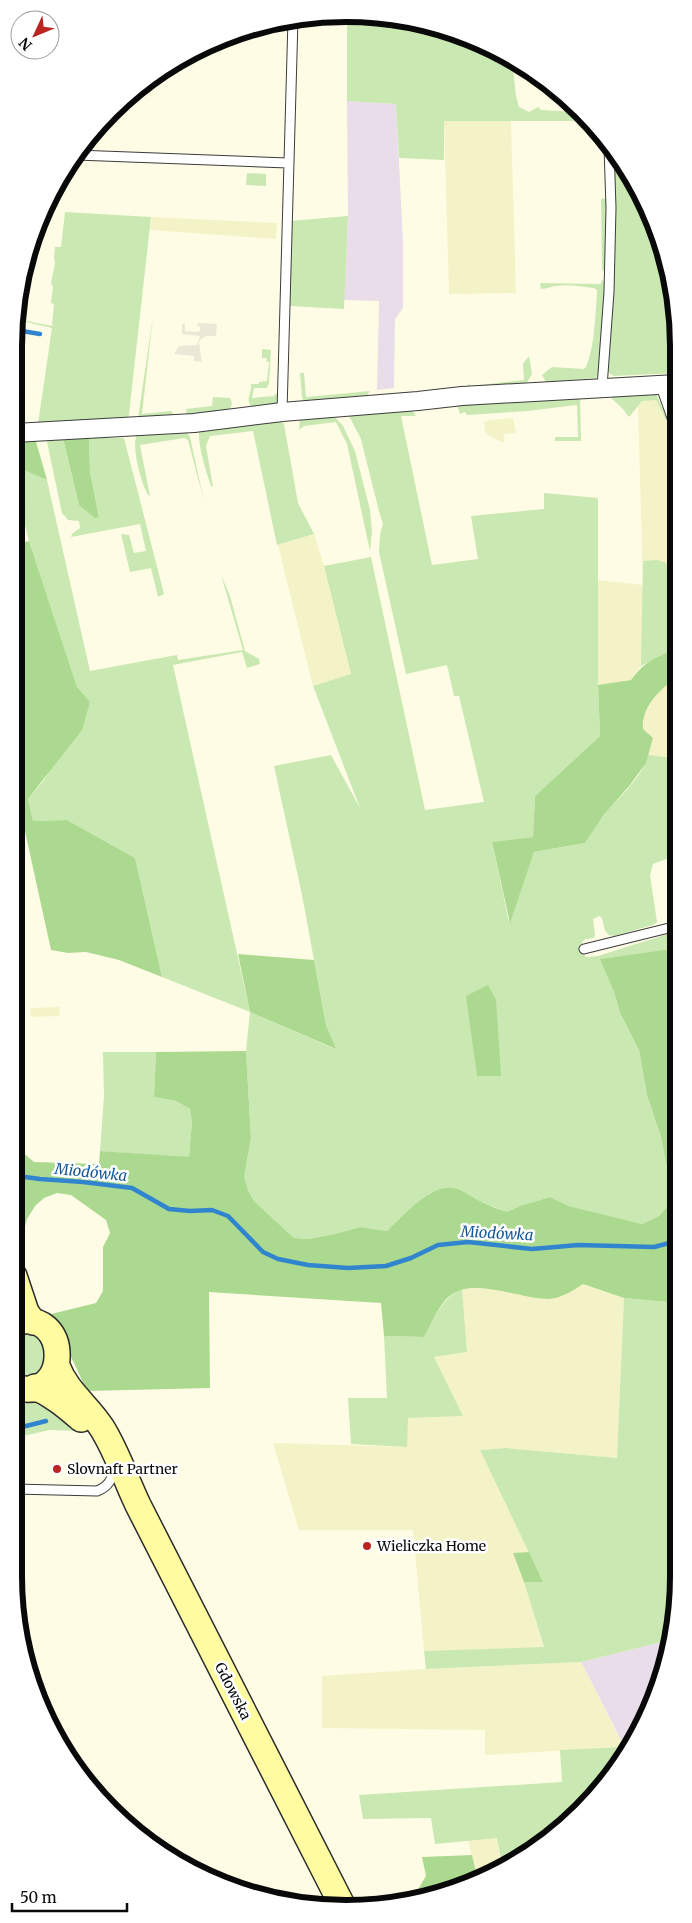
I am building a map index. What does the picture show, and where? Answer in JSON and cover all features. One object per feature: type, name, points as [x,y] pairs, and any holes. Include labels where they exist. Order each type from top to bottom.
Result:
[{"type":"main road","points":[[22,1300],[26,1312],[23,1323],[43,1326],[51,1334],[56,1344],[58,1355],[57,1366],[48,1379],[24,1387]]},
{"type":"main road","name":"Gdowska","points":[[57,1366],[60,1376],[101,1426],[114,1450],[124,1477]]},
{"type":"main road","name":"Gdowska","points":[[24,1387],[48,1393],[84,1421],[124,1477],[339,1900]]},
{"type":"street","points":[[22,433],[194,423],[282,412],[449,397],[668,384]]},
{"type":"lane","points":[[282,412],[292,27]]},
{"type":"lane","points":[[85,155],[288,163]]},
{"type":"lane","points":[[602,387],[609,292],[611,208],[609,158]]},
{"type":"lane","points":[[584,949],[670,928]]},
{"type":"lane","points":[[22,1489],[97,1491],[104,1488],[110,1482],[114,1469],[109,1454]]},
{"type":"shaded area","points":[[347,101],[396,104],[403,241],[403,308],[395,319],[394,388],[377,390],[379,301],[344,300],[348,216]]},
{"type":"shaded area","points":[[198,323],[217,324],[216,336],[206,336],[199,342],[202,362],[194,361],[194,356],[174,354],[179,346],[197,345],[200,336],[182,334],[182,324],[185,324],[185,331],[197,332],[200,331],[200,326],[197,326]]},
{"type":"shaded area","points":[[663,1642],[645,1701],[623,1744],[581,1662]]},
{"type":"green space","points":[[347,22],[367,23],[409,29],[470,47],[513,69],[519,107],[529,112],[538,107],[541,110],[569,111],[578,121],[444,121],[444,160],[399,158],[396,104],[347,101]]},
{"type":"green space","points":[[444,121],[511,121],[516,293],[449,294]]},
{"type":"green space","points":[[613,163],[645,222],[658,262],[667,304],[670,373],[614,376],[608,370]]},
{"type":"green space","points":[[247,173],[266,174],[266,186],[246,185]]},
{"type":"green space","points":[[601,199],[606,200],[605,269],[602,271]]},
{"type":"green space","points":[[65,212],[151,217],[128,423],[38,424],[52,328],[23,320],[52,326],[54,304],[51,303],[53,287],[51,283],[55,263],[55,247],[61,247]]},
{"type":"green space","points":[[348,216],[344,309],[290,306],[290,221]]},
{"type":"green space","points":[[152,217],[277,223],[276,239],[150,230]]},
{"type":"green space","points":[[602,279],[605,307],[599,370],[596,378],[546,382],[542,375],[552,367],[584,369],[586,367],[593,340],[597,290],[566,285],[541,289],[540,283],[601,284]]},
{"type":"green space","points":[[153,316],[142,414],[171,411],[175,416],[138,418]]},
{"type":"green space","points":[[262,349],[271,350],[269,383],[267,388],[254,388],[252,398],[279,394],[278,404],[253,409],[249,402],[251,384],[267,381],[269,362],[266,361],[267,358],[262,358]]},
{"type":"green space","points":[[529,356],[532,374],[526,384],[470,389],[468,383],[471,386],[524,380],[523,364]]},
{"type":"green space","points":[[300,373],[304,373],[306,397],[370,391],[365,398],[304,402]]},
{"type":"green space","points":[[653,391],[657,396],[670,429],[656,400],[642,401],[629,417],[609,396]]},
{"type":"green space","points":[[580,396],[581,441],[555,441],[555,437],[578,437],[577,405],[467,415],[465,412],[460,414],[457,405]]},
{"type":"green space","points":[[213,397],[230,398],[232,403],[230,410],[187,416],[186,409],[212,406]]},
{"type":"green space","points":[[642,400],[656,400],[670,431],[670,652],[641,666],[631,680],[598,685],[597,580],[643,585],[638,405]]},
{"type":"green space","points":[[410,407],[416,416],[401,416],[432,565],[478,559],[471,516],[544,509],[544,493],[598,498],[598,685],[600,736],[535,796],[533,837],[492,842],[509,922],[534,852],[585,843],[602,817],[636,779],[648,755],[670,757],[670,858],[653,864],[650,875],[657,922],[653,925],[614,936],[609,935],[605,931],[602,918],[599,916],[593,919],[594,938],[585,939],[582,942],[584,955],[587,957],[598,956],[670,933],[670,949],[601,959],[620,1013],[639,1050],[647,1095],[661,1137],[670,1184],[670,1203],[659,1216],[642,1224],[569,1206],[550,1197],[507,1212],[482,1202],[430,1193],[387,1231],[360,1227],[308,1239],[294,1238],[254,1201],[248,1190],[244,1177],[251,1138],[246,1051],[250,1012],[335,1049],[326,1025],[302,895],[274,766],[331,755],[360,808],[313,686],[351,674],[324,566],[371,557],[425,810],[484,802],[459,696],[454,696],[447,665],[406,674],[379,552],[380,534],[383,524],[361,439],[349,416],[349,414]],"holes":[[[467,996],[501,1076],[477,1075]]]},
{"type":"green space","points":[[331,413],[343,426],[355,451],[370,510],[372,531],[370,551],[347,444],[336,422],[304,426],[299,430],[300,417]]},
{"type":"green space","points":[[277,418],[284,424],[298,503],[314,534],[277,545],[253,431],[210,436],[206,446],[213,487],[204,465],[199,428]]},
{"type":"green space","points":[[513,418],[516,433],[503,434],[505,440],[503,443],[488,435],[485,431],[484,421]]},
{"type":"green space","points":[[185,430],[190,437],[204,501],[188,440],[184,438],[140,445],[150,496],[148,495],[142,482],[136,456],[135,440],[137,434]]},
{"type":"green space","points":[[35,438],[47,480],[22,469],[22,439]]},
{"type":"green space","points":[[48,438],[63,438],[79,505],[99,516],[90,472],[89,438],[124,438],[164,594],[158,597],[151,568],[130,572],[121,534],[129,535],[134,553],[146,551],[140,524],[71,537],[80,528],[79,521],[68,520],[62,513],[47,442]]},
{"type":"green space","points":[[63,438],[89,438],[90,472],[99,517],[95,518],[79,505]]},
{"type":"green space","points":[[22,469],[47,480],[90,671],[177,655],[178,660],[243,650],[221,575],[230,596],[245,651],[259,659],[260,664],[247,668],[242,652],[173,665],[250,1012],[162,977],[135,858],[67,820],[33,821],[28,799],[44,780],[90,703],[77,687],[29,541],[22,513]]},
{"type":"green space","points":[[314,534],[351,674],[313,686],[278,545]]},
{"type":"green space","points":[[29,541],[77,687],[90,702],[82,730],[28,799],[33,821],[67,820],[135,858],[162,977],[119,960],[86,952],[68,953],[51,950],[22,818],[22,543]]},
{"type":"green space","points":[[657,560],[670,566],[670,653],[659,656],[641,666],[643,561]]},
{"type":"green space","points":[[670,652],[670,682],[648,706],[645,713],[643,729],[653,738],[646,763],[603,816],[585,843],[534,852],[510,923],[492,842],[533,837],[535,796],[600,736],[598,685],[631,680],[640,669]]},
{"type":"green space","points":[[670,682],[670,757],[648,755],[653,738],[642,729],[642,718],[658,691]]},
{"type":"green space","points":[[670,949],[670,1184],[661,1137],[647,1095],[639,1050],[620,1013],[614,992],[600,959]]},
{"type":"green space","points":[[238,954],[314,960],[326,1025],[336,1049],[250,1012]]},
{"type":"green space","points":[[488,985],[496,1000],[501,1076],[477,1076],[466,996]]},
{"type":"green space","points":[[59,1007],[60,1016],[31,1017],[30,1008]]},
{"type":"green space","points":[[246,1051],[251,1138],[244,1177],[254,1201],[294,1238],[308,1239],[360,1227],[387,1231],[419,1201],[438,1190],[448,1188],[460,1190],[479,1201],[507,1212],[550,1197],[569,1206],[642,1224],[659,1216],[670,1203],[670,1302],[624,1298],[583,1284],[553,1299],[537,1298],[485,1288],[472,1288],[461,1290],[446,1299],[424,1337],[384,1336],[381,1303],[209,1292],[210,1388],[87,1391],[51,1314],[96,1303],[103,1291],[103,1247],[110,1233],[106,1220],[71,1195],[57,1193],[44,1198],[35,1206],[27,1219],[22,1237],[22,1152],[34,1162],[99,1164],[100,1151],[189,1157],[192,1122],[190,1109],[176,1101],[154,1097],[156,1052]]},
{"type":"green space","points":[[103,1052],[156,1052],[154,1097],[176,1101],[190,1109],[192,1122],[189,1158],[100,1151],[104,1096]]},
{"type":"green space","points":[[583,1284],[624,1298],[617,1458],[506,1448],[480,1450],[529,1552],[513,1553],[544,1648],[424,1651],[413,1530],[299,1530],[273,1443],[406,1447],[408,1418],[463,1416],[434,1357],[467,1352],[462,1288],[571,1291]]},
{"type":"green space","points":[[462,1288],[467,1352],[434,1357],[463,1416],[408,1418],[407,1447],[351,1444],[348,1398],[387,1398],[384,1336],[424,1337],[443,1303]]},
{"type":"green space","points":[[624,1298],[670,1302],[670,1577],[667,1619],[663,1642],[581,1662],[426,1669],[424,1651],[544,1647],[524,1582],[543,1582],[480,1450],[506,1448],[617,1458]]},
{"type":"green space","points":[[29,1331],[45,1341],[46,1367],[31,1378],[22,1377],[22,1332]]},
{"type":"green space","points":[[22,1401],[35,1402],[49,1407],[75,1431],[50,1430],[22,1436]]},
{"type":"green space","points":[[529,1552],[543,1582],[524,1582],[513,1553]]},
{"type":"green space","points":[[581,1662],[623,1744],[621,1747],[485,1755],[485,1730],[322,1728],[322,1676]]},
{"type":"green space","points":[[621,1747],[603,1774],[575,1806],[543,1834],[501,1860],[497,1838],[435,1844],[431,1818],[363,1819],[359,1795],[562,1782],[560,1750]]},
{"type":"green space","points":[[497,1838],[501,1860],[476,1873],[468,1840]]},
{"type":"green space","points":[[472,1855],[476,1873],[416,1892],[426,1876],[422,1857]]},
{"type":"waterway","points":[[23,331],[40,334]]},
{"type":"waterway","name":"Miodówka","points":[[22,1177],[132,1188],[169,1209],[190,1211],[212,1210],[228,1216],[263,1252],[278,1259],[308,1265],[348,1268],[386,1266],[411,1258],[438,1245],[468,1242],[532,1249],[578,1245],[654,1247],[670,1243]]},
{"type":"waterway","points":[[22,1427],[46,1421]]},
{"type":"place","name":"Slovnaft Partner","points":[[57,1469]]},
{"type":"place","name":"Wieliczka Home","points":[[367,1546]]}]
